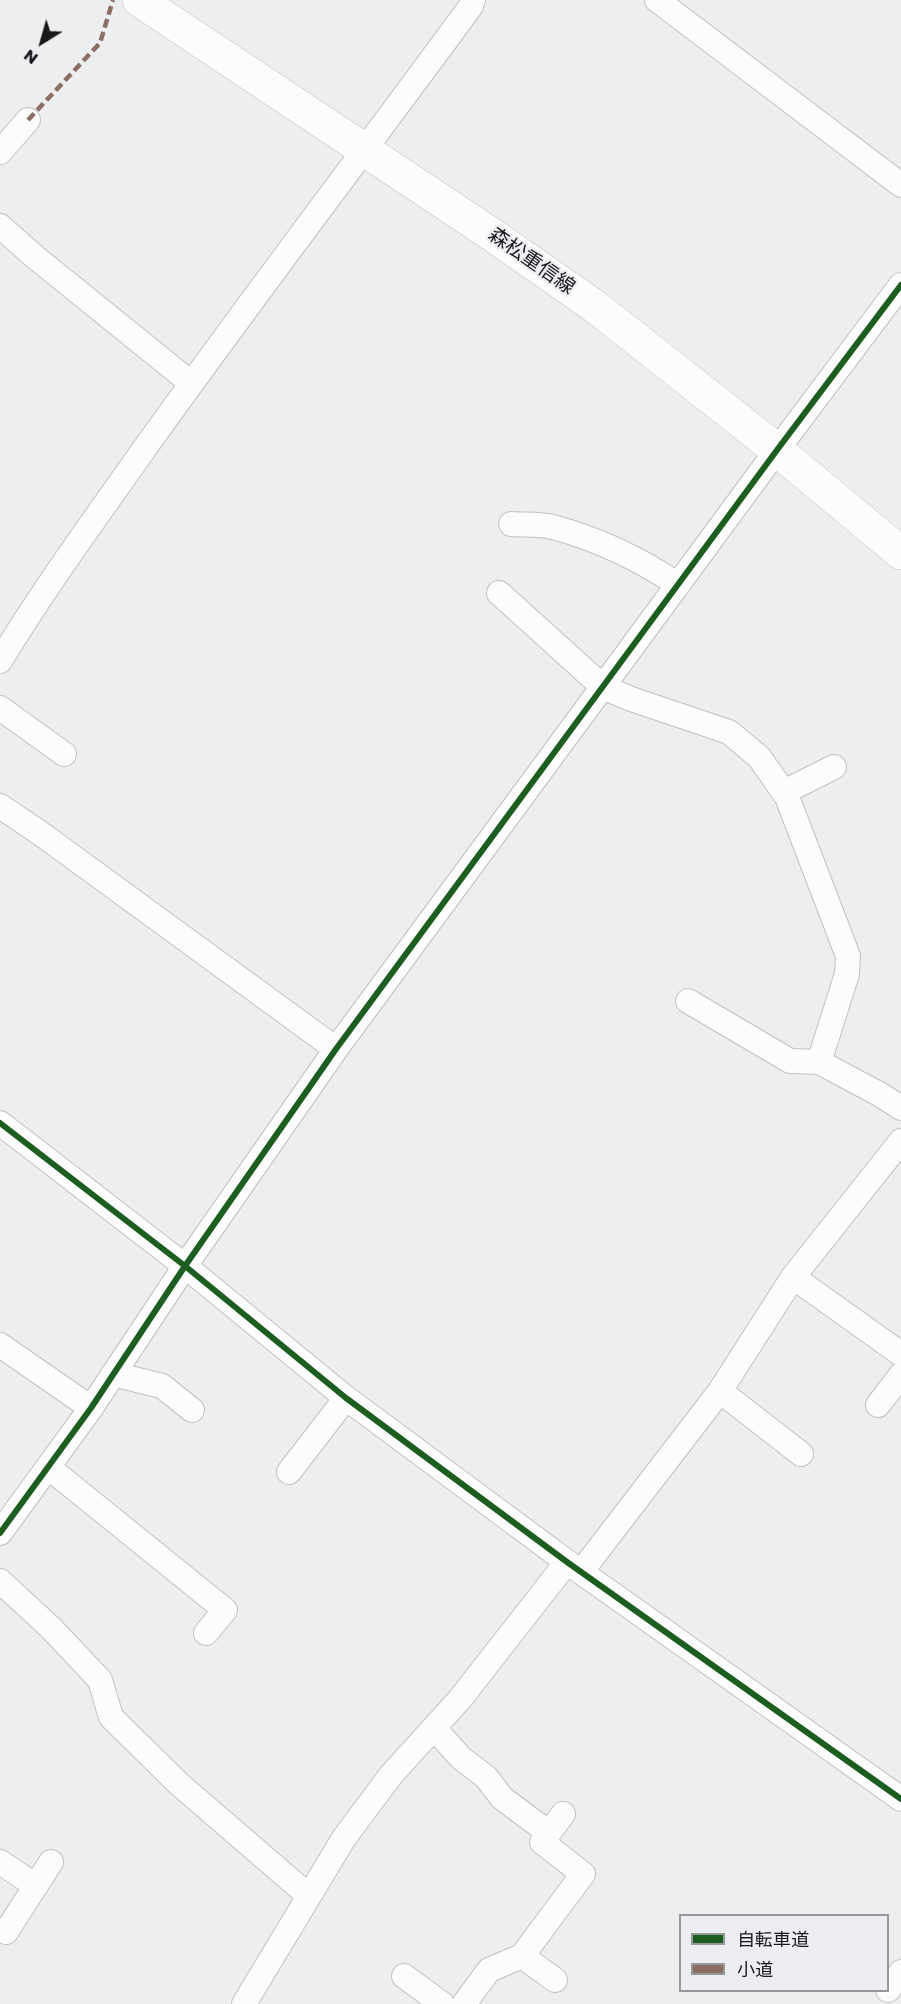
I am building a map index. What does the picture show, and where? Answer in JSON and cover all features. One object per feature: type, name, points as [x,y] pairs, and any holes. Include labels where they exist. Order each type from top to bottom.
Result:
[{"type":"main road","name":"森松重信線","points":[[149,3],[597,308],[777,450],[901,553]]},
{"type":"street","points":[[1,657],[40,596],[192,383],[365,151],[471,6],[473,0]]},
{"type":"street","points":[[657,0],[901,185]]},
{"type":"street","points":[[0,152],[28,120]]},
{"type":"street","points":[[4,237],[34,257],[192,383]]},
{"type":"street","points":[[0,1533],[91,1408],[185,1266],[336,1049],[901,285]]},
{"type":"street","points":[[511,524],[551,527],[607,546],[651,566],[678,585]]},
{"type":"street","points":[[500,593],[603,687],[631,699],[729,732],[759,757],[784,792],[848,956],[847,974],[819,1062]]},
{"type":"street","points":[[0,708],[64,754]]},
{"type":"street","points":[[784,792],[834,767]]},
{"type":"street","points":[[0,806],[336,1049]]},
{"type":"street","points":[[688,1002],[790,1061],[819,1062],[901,1108]]},
{"type":"street","points":[[0,1123],[185,1266],[346,1398],[574,1567],[901,1799]]},
{"type":"street","points":[[250,2002],[344,1838],[391,1775],[574,1567],[720,1391],[793,1277],[901,1141]]},
{"type":"street","points":[[793,1277],[901,1354]]},
{"type":"street","points":[[0,1345],[91,1408]]},
{"type":"street","points":[[113,1374],[162,1386],[192,1410]]},
{"type":"street","points":[[878,1405],[901,1375]]},
{"type":"street","points":[[720,1391],[801,1454]]},
{"type":"street","points":[[289,1472],[346,1398]]},
{"type":"street","points":[[48,1467],[225,1610],[206,1633]]},
{"type":"street","points":[[0,1581],[51,1628],[100,1680],[111,1717],[178,1784],[309,1896]]},
{"type":"street","points":[[434,1728],[461,1758],[486,1778],[502,1798],[549,1833]]},
{"type":"street","points":[[464,2004],[489,1970],[522,1956],[583,1874],[542,1842],[563,1814]]},
{"type":"street","points":[[0,1862],[36,1886]]},
{"type":"street","points":[[6,1932],[51,1862]]},
{"type":"street","points":[[522,1956],[555,1980]]},
{"type":"street","points":[[889,1987],[901,1972]]},
{"type":"street","points":[[404,1976],[442,2004]]},
{"type":"marked path","points":[[28,120],[100,43],[113,0]]},
{"type":"cycle path","points":[[0,1533],[91,1408],[185,1266],[336,1049],[901,285]]},
{"type":"cycle path","points":[[0,1123],[185,1266],[346,1398],[567,1562],[901,1799]]}]
